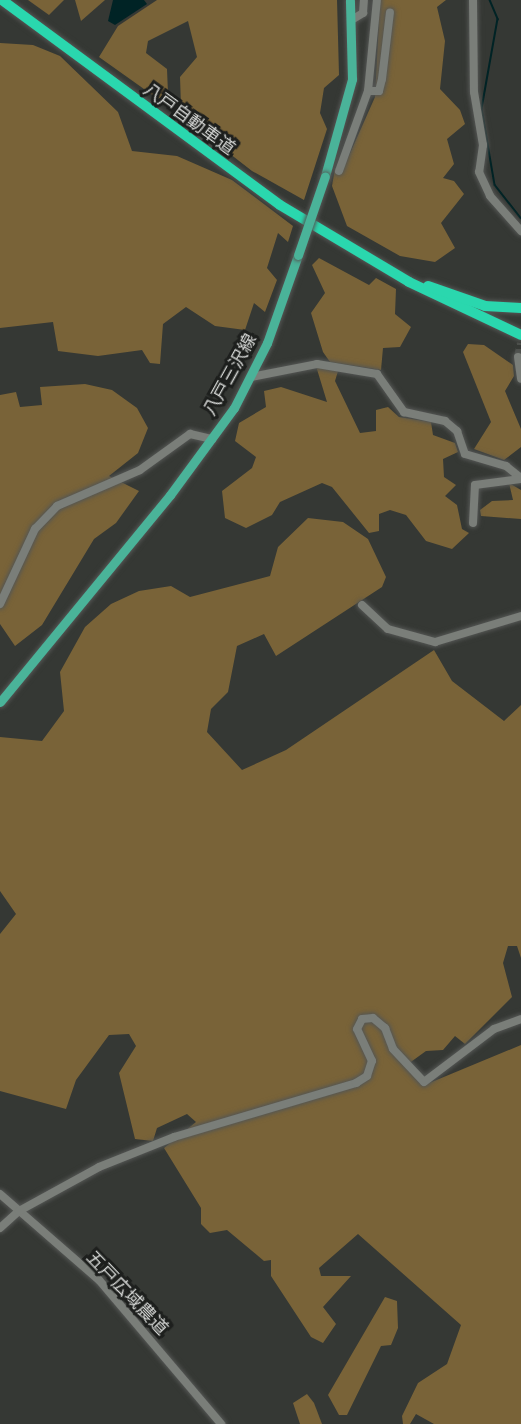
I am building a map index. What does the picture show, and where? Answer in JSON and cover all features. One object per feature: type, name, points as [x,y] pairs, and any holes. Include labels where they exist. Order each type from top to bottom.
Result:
[{"type":"highway","name":"八戸自動車道","points":[[2,0],[262,191],[363,255],[449,303],[521,335]]},
{"type":"highway","name":"八戸自動車道","points":[[363,255],[521,330]]},
{"type":"highway","points":[[422,284],[485,306],[521,308]]},
{"type":"highway","points":[[449,303],[521,341]]},
{"type":"main road","name":"八戸三沢線","points":[[0,702],[212,439],[251,377],[298,255],[325,176],[352,79],[353,19],[350,0]]},
{"type":"street","points":[[353,19],[363,13],[364,0]]},
{"type":"street","points":[[339,171],[368,91],[377,0]]},
{"type":"street","points":[[473,0],[474,92],[483,145],[479,172],[490,196],[521,231]]},
{"type":"street","points":[[368,91],[379,91],[390,12]]},
{"type":"street","points":[[518,357],[521,376]]},
{"type":"street","points":[[251,377],[316,363],[378,374],[404,412],[445,421],[457,431],[465,454],[506,466],[521,478]]},
{"type":"street","points":[[0,604],[35,529],[57,506],[140,470],[190,434],[212,439]]},
{"type":"street","points":[[472,523],[475,485],[521,478]]},
{"type":"street","points":[[362,605],[388,629],[435,642],[521,616]]},
{"type":"street","points":[[0,1228],[19,1211],[99,1167],[174,1137],[356,1083],[367,1076],[372,1061],[357,1029],[362,1018],[373,1018],[385,1028],[393,1049],[423,1082],[494,1029],[521,1019]]},
{"type":"street","name":"五戸広域農道","points":[[0,1194],[99,1280],[221,1424]]},
{"type":"shaded area","points":[[28,0],[64,0],[49,15]]},
{"type":"shaded area","points":[[75,0],[105,0],[81,21]]},
{"type":"shaded area","points":[[157,0],[337,0],[339,75],[324,88],[320,113],[327,129],[304,200],[252,171],[198,129],[181,106],[180,77],[197,57],[188,21],[148,41],[146,53],[167,69],[168,93],[158,99],[99,57],[118,26]]},
{"type":"shaded area","points":[[380,0],[446,0],[437,7],[445,41],[440,89],[460,110],[465,124],[447,139],[454,164],[443,178],[454,181],[464,194],[441,223],[455,248],[435,262],[400,256],[347,226],[332,186],[335,168],[343,169],[375,97]]},
{"type":"shaded area","points":[[0,43],[33,45],[60,56],[118,112],[132,151],[177,156],[232,180],[293,226],[288,242],[278,233],[267,268],[277,280],[265,312],[254,303],[245,330],[215,326],[186,307],[163,324],[160,364],[150,363],[142,350],[98,356],[58,351],[53,322],[0,328]]},
{"type":"shaded area","points":[[319,258],[369,285],[376,278],[396,289],[395,314],[411,327],[400,347],[383,348],[381,370],[330,362],[323,352],[311,313],[325,293],[312,265]]},
{"type":"shaded area","points":[[468,344],[484,345],[513,365],[514,376],[505,391],[521,429],[521,447],[504,460],[474,449],[491,422],[463,352]]},
{"type":"shaded area","points":[[316,366],[339,368],[335,381],[360,433],[376,431],[376,410],[388,407],[399,417],[431,422],[433,435],[455,443],[458,452],[443,459],[444,477],[456,485],[445,496],[457,505],[462,529],[469,533],[452,549],[426,541],[406,515],[390,510],[379,514],[379,531],[369,533],[332,487],[322,483],[280,502],[272,515],[246,528],[225,518],[222,491],[252,468],[256,457],[235,441],[239,423],[266,407],[264,391],[281,387],[327,402]]},
{"type":"shaded area","points":[[85,384],[112,390],[137,408],[148,428],[138,453],[109,476],[139,491],[116,523],[94,539],[42,625],[15,646],[0,624],[0,395],[16,392],[20,407],[42,405],[40,387]]},
{"type":"shaded area","points":[[509,483],[521,490],[521,519],[481,516],[480,510],[492,501],[513,500]]},
{"type":"shaded area","points":[[308,518],[343,522],[368,539],[386,577],[382,587],[276,656],[264,634],[237,646],[228,692],[211,709],[207,732],[242,770],[286,750],[434,650],[452,681],[504,721],[521,705],[521,958],[517,946],[508,946],[503,963],[512,997],[465,1044],[455,1036],[443,1050],[426,1051],[408,1064],[422,1086],[521,1045],[521,1424],[434,1424],[416,1414],[410,1424],[403,1424],[402,1416],[418,1383],[447,1364],[461,1325],[358,1234],[319,1268],[321,1276],[351,1276],[323,1307],[336,1324],[323,1343],[311,1337],[271,1276],[271,1260],[264,1261],[227,1230],[210,1233],[201,1224],[201,1208],[164,1148],[196,1122],[187,1114],[157,1128],[153,1141],[135,1139],[119,1073],[136,1046],[129,1034],[109,1035],[76,1080],[66,1109],[0,1091],[0,934],[16,914],[0,891],[0,737],[42,741],[64,711],[60,672],[85,627],[111,604],[139,591],[171,586],[190,597],[270,576],[278,547]]},
{"type":"shaded area","points":[[385,1297],[397,1301],[398,1328],[391,1345],[381,1346],[347,1415],[339,1415],[328,1395]]},
{"type":"shaded area","points":[[307,1394],[314,1403],[322,1424],[300,1424],[293,1403]]},
{"type":"water","points":[[113,0],[144,0],[147,4],[115,25],[108,21]]},
{"type":"waterway","points":[[490,0],[498,19],[482,109],[495,185],[521,218]]},
{"type":"tunnel","points":[[518,357],[521,343]]}]
